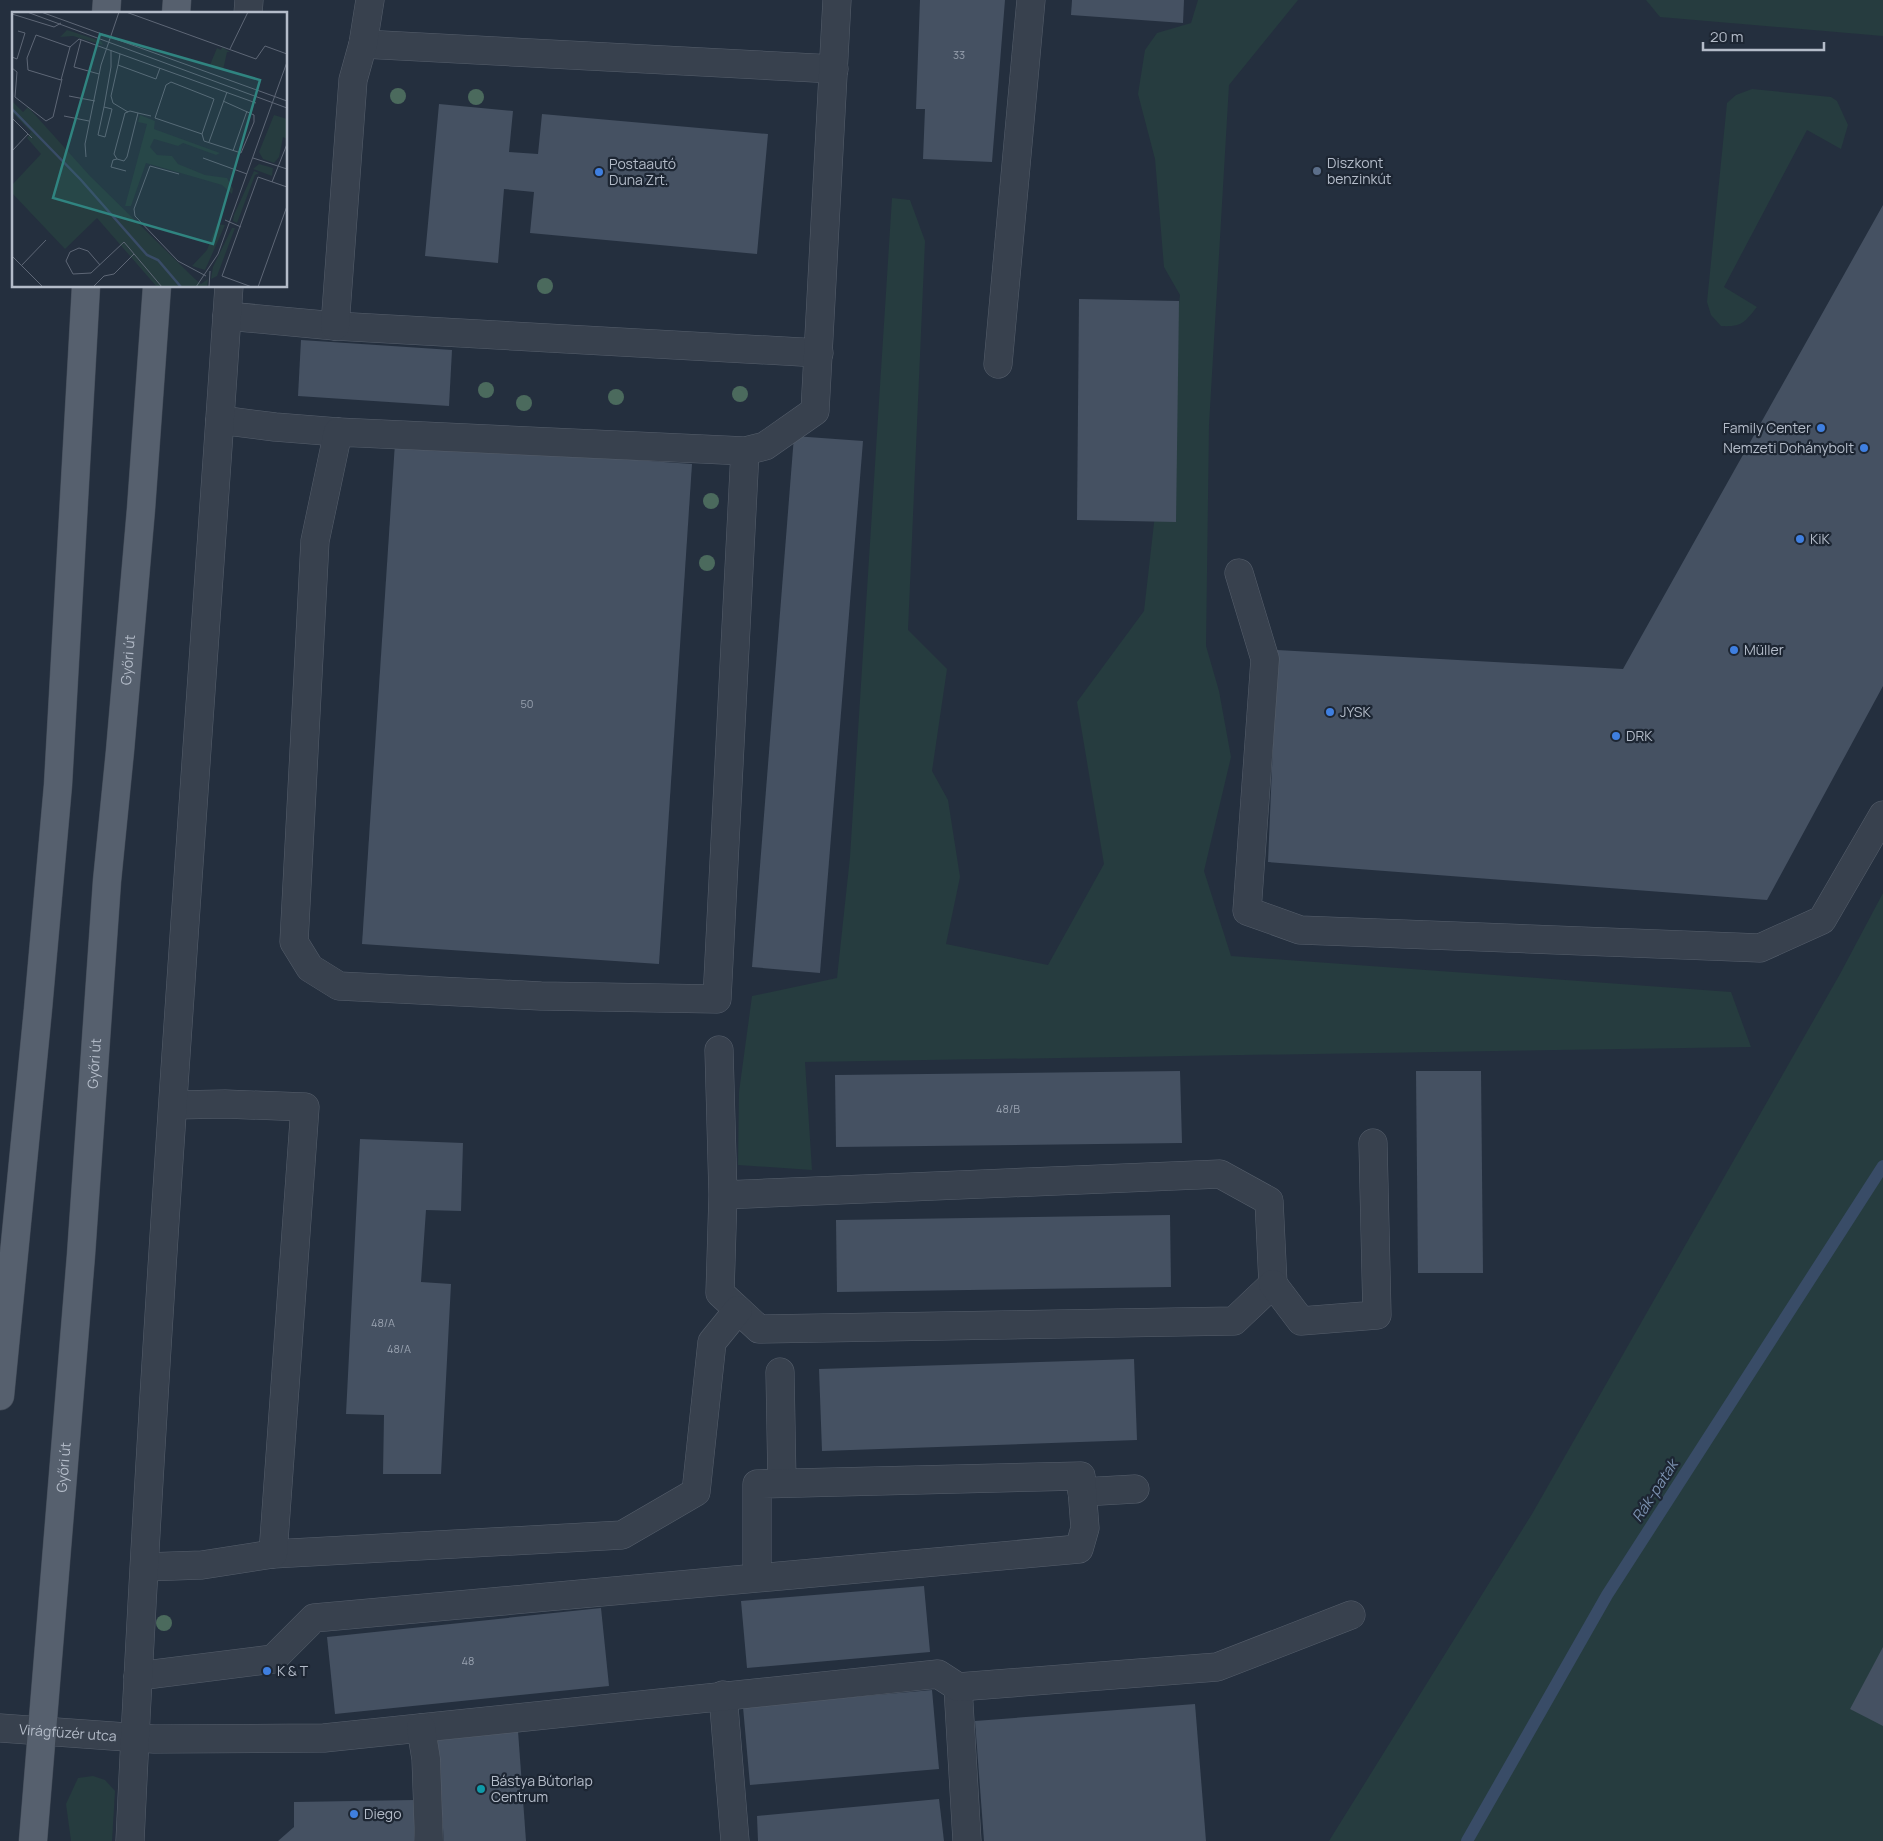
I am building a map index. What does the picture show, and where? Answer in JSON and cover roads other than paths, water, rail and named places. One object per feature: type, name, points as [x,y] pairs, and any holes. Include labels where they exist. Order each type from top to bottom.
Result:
[{"type":"main road","points":[[0,1396],[58,785],[86,288]]},
{"type":"main road","name":"Győri út","points":[[34,1841],[81,1255],[107,881],[140,519],[157,288]]},
{"type":"lane","points":[[335,326],[352,80],[363,44],[370,0]]},
{"type":"lane","points":[[220,420],[338,432],[745,451],[765,446],[816,411],[837,0]]},
{"type":"lane","points":[[998,364],[1031,0]]},
{"type":"lane","points":[[363,44],[834,69]]},
{"type":"lane","points":[[130,1841],[138,1676],[174,1104],[229,288]]},
{"type":"lane","points":[[227,316],[335,326],[818,353]]},
{"type":"lane","points":[[338,432],[315,541],[294,942],[310,968],[339,986],[541,996],[717,999],[745,451]]},
{"type":"lane","points":[[1239,573],[1265,659],[1247,911],[1300,930],[1760,948],[1822,920],[1883,815]]},
{"type":"lane","points":[[719,1050],[724,1195],[720,1293],[759,1330],[1234,1321],[1273,1284]]},
{"type":"lane","points":[[174,1104],[262,1104],[305,1107],[273,1554]]},
{"type":"lane","points":[[724,1195],[1220,1174],[1269,1201],[1273,1284],[1301,1321],[1377,1315],[1373,1143]]},
{"type":"lane","points":[[145,1567],[202,1565],[273,1554],[622,1535],[696,1492],[712,1342],[738,1310]]},
{"type":"lane","points":[[780,1372],[782,1483]]},
{"type":"lane","points":[[138,1676],[273,1659],[314,1618],[1079,1549],[1085,1528],[1081,1476],[757,1484],[757,1578]]},
{"type":"lane","points":[[1082,1492],[1135,1489]]},
{"type":"lane","points":[[967,1841],[958,1687],[1217,1667],[1351,1615]]},
{"type":"lane","name":"Virágfüzér utca","points":[[0,1728],[135,1739],[324,1738],[938,1674],[958,1687]]},
{"type":"lane","points":[[723,1695],[735,1841]]},
{"type":"lane","points":[[421,1728],[426,1759],[429,1841]]},
{"type":"waterway","name":"Rák-patak","points":[[1467,1841],[1607,1595],[1883,1166]]},
{"type":"place","name":"Diszkont benzinkút","points":[[1317,171]]},
{"type":"place","name":"Postaautó Duna Zrt.","points":[[599,172]]},
{"type":"place","name":"Family Center","points":[[1821,428]]},
{"type":"place","name":"Nemzeti Dohánybolt","points":[[1864,448]]},
{"type":"place","name":"KiK","points":[[1800,539]]},
{"type":"place","name":"Müller","points":[[1734,650]]},
{"type":"place","name":"JYSK","points":[[1330,712]]},
{"type":"place","name":"DRK","points":[[1616,736]]},
{"type":"place","name":"K & T","points":[[267,1671]]},
{"type":"place","name":"Bástya Bútorlap Centrum","points":[[481,1789]]},
{"type":"place","name":"Diego","points":[[354,1814]]}]
